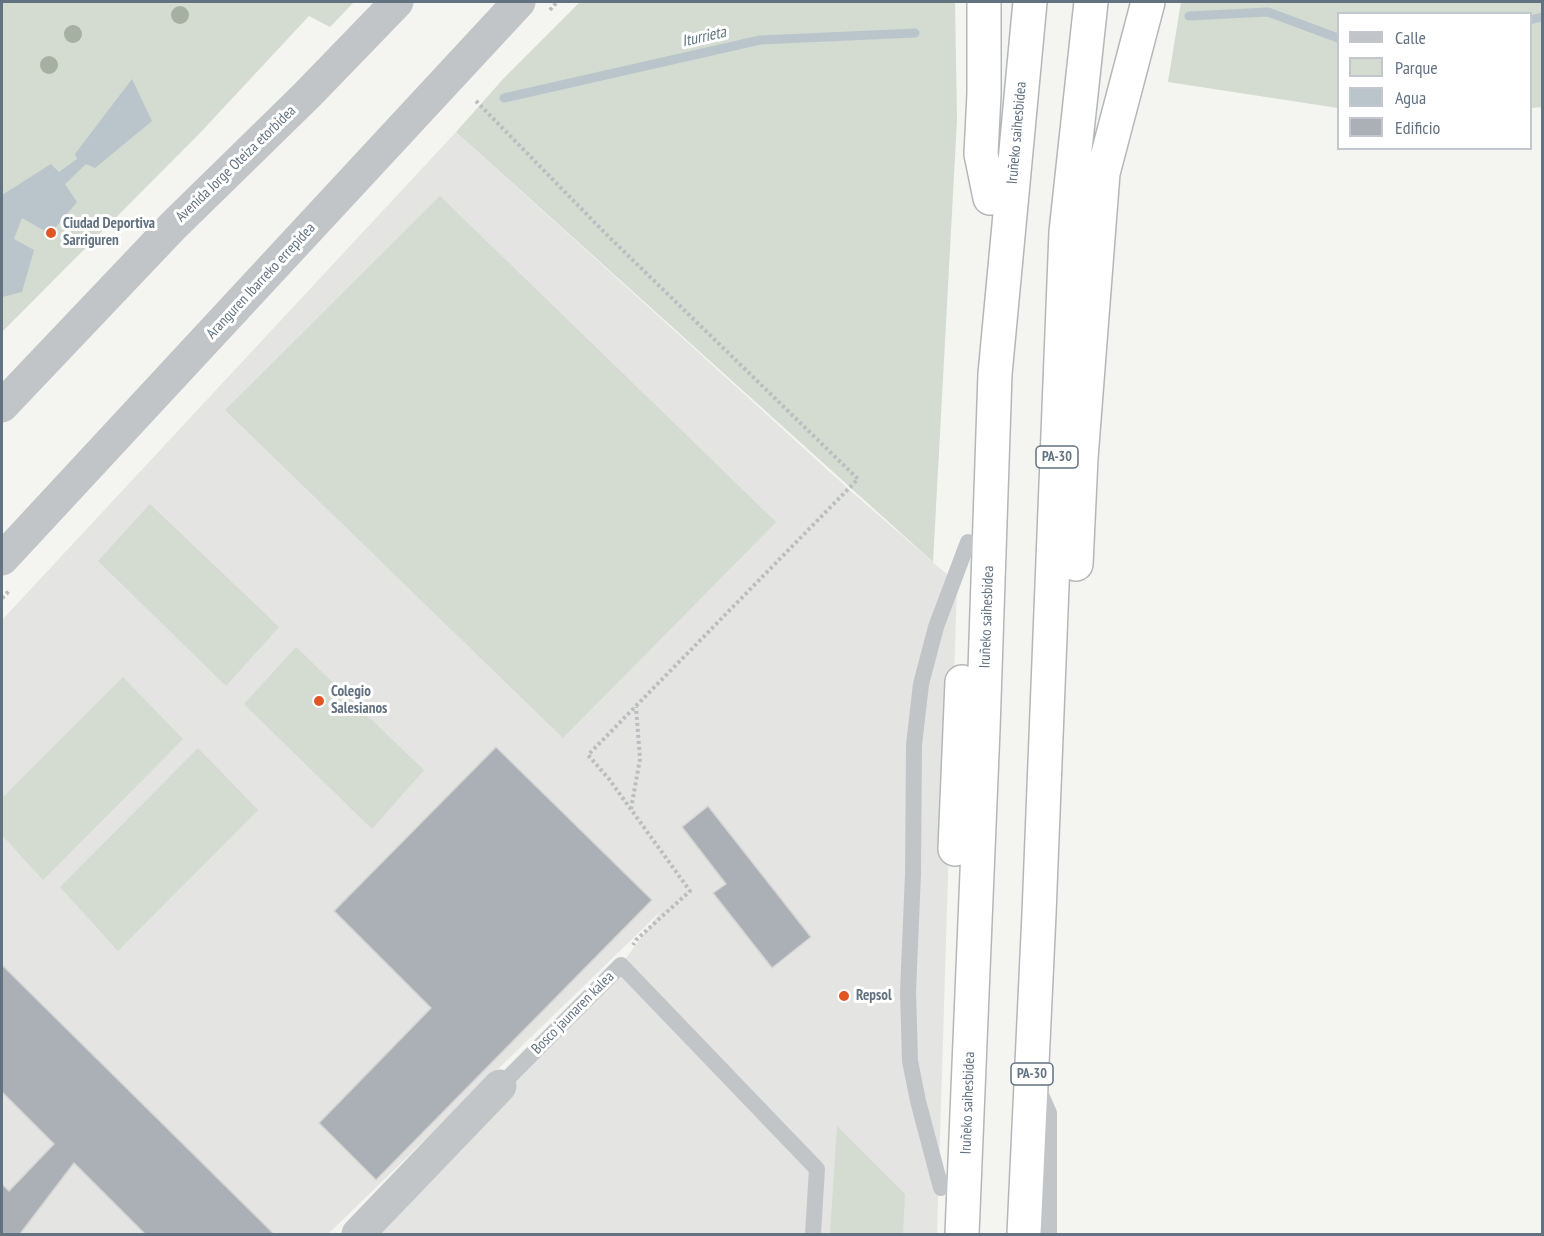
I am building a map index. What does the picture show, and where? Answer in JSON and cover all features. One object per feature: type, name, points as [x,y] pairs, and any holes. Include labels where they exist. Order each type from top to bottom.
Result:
[{"type":"highway","points":[[984,2],[984,94],[981,154],[990,198]]},
{"type":"highway","points":[[939,1234],[968,542],[990,198],[1009,2]]},
{"type":"highway","name":"Iruñeko saihesbidea","points":[[962,1234],[995,374],[1030,2]]},
{"type":"highway","name":"PA-30","points":[[1024,1234],[1040,914],[1066,232],[1091,2]]},
{"type":"highway","points":[[1040,914],[1062,821],[1081,458],[1103,173],[1148,2]]},
{"type":"street","name":"Avenida Jorge Oteiza etorbidea","points":[[2,406],[174,226],[307,95],[397,2]]},
{"type":"street","name":"Aranguren Ibarreko errepidea","points":[[2,559],[519,2]]},
{"type":"street","name":"Bosco jaunaren kalea","points":[[358,1234],[500,1086]]},
{"type":"lane","points":[[941,1188],[910,1061],[908,992],[913,874],[914,745],[921,684],[933,638],[968,542]]},
{"type":"lane","name":"Bosco jaunaren kalea","points":[[500,1086],[621,965],[817,1169],[813,1234]]},
{"type":"lane","points":[[1032,1074],[1049,1113],[1049,1234]]},
{"type":"path","points":[[476,101],[608,236],[858,479],[588,755],[690,891],[636,940],[621,965]]},
{"type":"path","points":[[631,810],[640,759],[636,706]]},
{"type":"shaded area","name":"Colegio Salesianos","points":[[456,132],[853,493],[957,583],[937,1234],[358,1234],[621,965],[661,911],[328,1234],[2,1234],[2,620]]},
{"type":"green space","name":"Ciudad Deportiva Sarriguren","points":[[2,2],[354,2],[330,27],[309,16],[199,134],[2,332]]},
{"type":"green space","points":[[580,2],[955,2],[957,120],[933,562],[456,132],[504,78]]},
{"type":"green space","points":[[1181,2],[1542,2],[1542,107],[1532,108],[1532,12],[1337,12],[1337,108],[1168,82]]},
{"type":"green space","points":[[440,196],[776,522],[563,738],[225,410]]},
{"type":"green space","points":[[150,504],[279,627],[226,686],[98,561]]},
{"type":"green space","points":[[296,647],[424,770],[372,829],[244,704]]},
{"type":"green space","points":[[123,677],[183,739],[43,880],[2,835],[2,798]]},
{"type":"green space","points":[[198,748],[258,810],[118,951],[60,887]]},
{"type":"green space","points":[[837,1126],[905,1194],[903,1234],[830,1234]]},
{"type":"water","points":[[132,79],[152,121],[95,168],[86,164],[65,184],[77,202],[50,234],[22,218],[14,239],[34,250],[22,292],[2,297],[2,195],[51,164],[59,172],[77,159],[75,154]]},
{"type":"building","points":[[496,747],[652,900],[376,1180],[319,1123],[431,1008],[334,911]]},
{"type":"building","points":[[708,806],[811,937],[772,968],[713,893],[726,884],[682,827]]},
{"type":"building","points":[[2,965],[274,1234],[145,1234],[74,1163],[20,1234],[2,1234],[2,1184],[9,1191],[54,1144],[2,1092]]},
{"type":"waterway","points":[[1189,16],[1268,12],[1337,38]]},
{"type":"waterway","points":[[1532,20],[1542,17]]},
{"type":"waterway","name":"Iturrieta","points":[[504,98],[760,40],[915,33]]},
{"type":"place","name":"Ciudad Deportiva Sarriguren","points":[[51,233]]},
{"type":"place","name":"Colegio Salesianos","points":[[319,701]]},
{"type":"place","name":"Repsol","points":[[844,996]]}]
